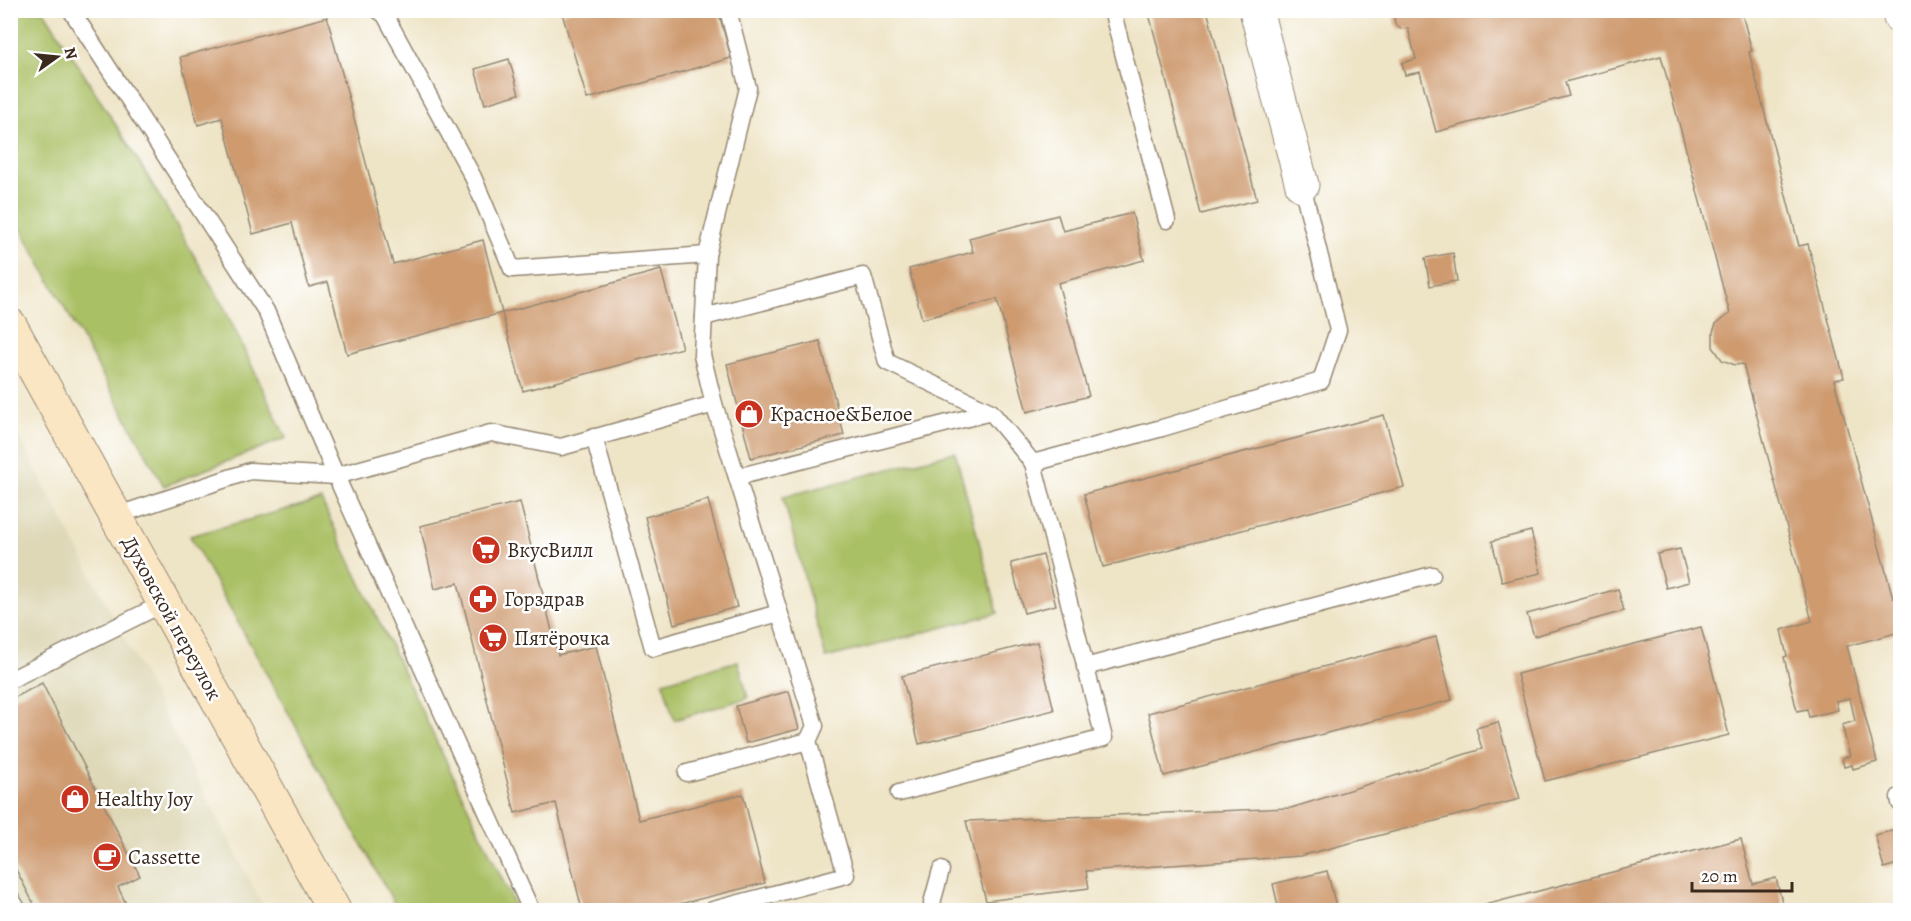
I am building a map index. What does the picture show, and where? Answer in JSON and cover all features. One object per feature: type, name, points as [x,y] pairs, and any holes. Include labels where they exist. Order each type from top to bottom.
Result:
[{"type":"street","points":[[1256,10],[1302,185]]},
{"type":"street","points":[[1899,10],[1900,16]]},
{"type":"street","name":"Духовской переулок","points":[[15,345],[115,516],[334,910]]},
{"type":"lane","points":[[71,10],[266,310],[336,476],[531,910]]},
{"type":"lane","points":[[378,10],[385,15],[473,177],[512,269],[707,255]]},
{"type":"lane","points":[[713,910],[846,875],[808,741],[815,726],[714,404],[702,355],[707,255],[748,88],[729,10]]},
{"type":"lane","points":[[1112,10],[1167,220]]},
{"type":"lane","points":[[1033,463],[1321,381],[1338,330],[1302,185]]},
{"type":"lane","points":[[704,317],[863,276],[887,362],[991,412],[1033,463],[1104,738],[899,793]]},
{"type":"lane","points":[[115,516],[250,471],[336,476],[491,433],[561,447],[714,404]]},
{"type":"lane","points":[[737,477],[991,412]]},
{"type":"lane","points":[[594,438],[653,648],[779,613]]},
{"type":"lane","points":[[1085,667],[1432,575]]},
{"type":"lane","points":[[10,680],[164,603]]},
{"type":"lane","points":[[687,773],[808,741]]},
{"type":"lane","points":[[1900,797],[1900,803]]},
{"type":"lane","points":[[935,910],[932,903],[941,870]]},
{"type":"lane","points":[[10,897],[18,910]]},
{"type":"shaded area","points":[[10,420],[118,626],[265,910],[11,910]]},
{"type":"green space","points":[[10,11],[44,11],[141,165],[223,305],[286,438],[164,486],[11,211]]},
{"type":"green space","points":[[955,452],[998,613],[826,658],[783,497]]},
{"type":"green space","points":[[321,500],[517,910],[398,910],[190,536]]},
{"type":"green space","points":[[738,661],[748,698],[674,720],[663,682]]},
{"type":"building","points":[[572,10],[718,10],[731,58],[587,99],[562,13]]},
{"type":"building","points":[[1148,10],[1207,10],[1257,200],[1201,214]]},
{"type":"building","points":[[1400,10],[1683,10],[1684,13],[1694,10],[1741,10],[1752,51],[1749,52],[1799,246],[1808,244],[1844,378],[1834,380],[1900,618],[1900,632],[1847,646],[1877,762],[1853,769],[1852,765],[1844,767],[1842,758],[1850,756],[1842,725],[1855,721],[1850,698],[1836,701],[1838,710],[1809,717],[1807,709],[1797,711],[1784,657],[1787,656],[1781,630],[1812,621],[1743,364],[1735,365],[1722,360],[1713,347],[1713,332],[1716,324],[1730,314],[1661,56],[1565,82],[1569,96],[1436,132],[1420,72],[1405,75],[1402,63],[1416,59],[1408,28],[1401,29],[1395,24],[1394,16]]},
{"type":"building","points":[[327,17],[393,264],[483,240],[502,313],[347,354],[328,282],[309,287],[292,223],[253,234],[222,118],[198,125],[180,57]]},
{"type":"building","points":[[509,59],[519,94],[485,104],[475,69]]},
{"type":"building","points":[[1132,213],[1144,260],[1058,283],[1089,396],[1027,412],[997,299],[922,319],[909,269],[973,252],[969,238],[1058,215],[1063,231]]},
{"type":"building","points":[[1453,253],[1457,281],[1430,286],[1425,258]]},
{"type":"building","points":[[661,270],[682,348],[523,391],[502,313]]},
{"type":"building","points":[[820,341],[844,435],[751,458],[727,364]]},
{"type":"building","points":[[1384,415],[1404,487],[1103,567],[1084,494]]},
{"type":"building","points":[[708,500],[737,607],[674,624],[645,517]]},
{"type":"building","points":[[520,502],[558,655],[596,646],[639,820],[743,794],[765,883],[655,910],[582,910],[556,803],[515,813],[458,583],[435,589],[420,526]]},
{"type":"building","points":[[1531,531],[1541,573],[1502,582],[1492,541]]},
{"type":"building","points":[[1680,549],[1689,582],[1666,588],[1657,554]]},
{"type":"building","points":[[1043,555],[1056,605],[1024,613],[1011,563]]},
{"type":"building","points":[[1618,589],[1624,611],[1534,636],[1527,614]]},
{"type":"building","points":[[1701,627],[1729,735],[1545,781],[1517,674]]},
{"type":"building","points":[[1436,637],[1452,700],[1164,776],[1148,713]]},
{"type":"building","points":[[1037,642],[1054,710],[919,744],[902,676]]},
{"type":"building","points":[[42,683],[140,876],[118,887],[129,910],[37,910],[10,858],[10,700]]},
{"type":"building","points":[[789,691],[799,729],[746,743],[736,706]]},
{"type":"building","points":[[1498,722],[1520,799],[1300,856],[1086,871],[1089,888],[986,901],[966,821],[1291,808],[1482,749],[1476,728]]},
{"type":"building","points":[[1895,830],[1900,850],[1900,863],[1884,868],[1875,835]]},
{"type":"building","points":[[1741,839],[1753,884],[1776,878],[1784,910],[1465,910]]},
{"type":"building","points":[[1327,871],[1337,910],[1279,910],[1273,884]]},
{"type":"place","name":"Красное&Белое","points":[[749,414]]},
{"type":"place","name":"ВкусВилл","points":[[486,550]]},
{"type":"place","name":"Горздрав","points":[[483,599]]},
{"type":"place","name":"Пятёрочка","points":[[493,638]]},
{"type":"place","name":"Healthy Joy","points":[[75,799]]},
{"type":"place","name":"Cassette","points":[[107,857]]}]
